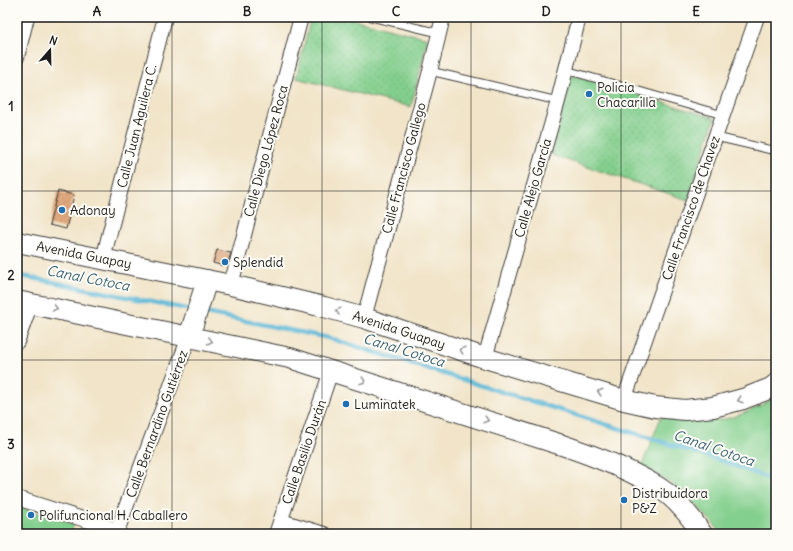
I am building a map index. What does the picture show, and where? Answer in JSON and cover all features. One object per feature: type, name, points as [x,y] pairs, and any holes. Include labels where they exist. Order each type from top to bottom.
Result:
[{"type":"main road","name":"Avenida Guapay","points":[[17,242],[103,258],[205,288],[231,285],[364,318],[485,358],[624,400],[655,407],[685,410],[713,407],[743,399],[771,388],[776,384]]},
{"type":"main road","points":[[192,330],[205,288]]},
{"type":"main road","points":[[24,302],[192,330],[290,358],[565,446],[600,458],[629,471],[659,488],[682,507],[702,534]]},
{"type":"street","points":[[17,57],[27,17]]},
{"type":"street","name":"Calle Juan Aguilera C.","points":[[103,258],[165,17]]},
{"type":"street","name":"Calle Diego López Roca","points":[[231,285],[301,17]]},
{"type":"street","name":"Calle Francisco Gallego","points":[[364,318],[430,71],[442,17]]},
{"type":"street","name":"Calle Alejo García","points":[[485,358],[558,101],[580,17]]},
{"type":"street","name":"Calle Francisco de Chavez","points":[[624,400],[757,17]]},
{"type":"street","points":[[17,342],[24,302]]},
{"type":"street","name":"Calle Bernardino Gutiérrez","points":[[117,532],[192,330]]},
{"type":"street","name":"Calle Basilio Durán","points":[[276,534],[331,371]]},
{"type":"street","points":[[17,498],[117,532]]},
{"type":"street","points":[[281,521],[324,534]]},
{"type":"lane","points":[[371,17],[439,33]]},
{"type":"lane","points":[[566,70],[723,115]]},
{"type":"lane","points":[[430,71],[558,101]]},
{"type":"lane","points":[[716,137],[776,150]]},
{"type":"green space","points":[[311,17],[344,17],[428,38],[411,107],[296,78]]},
{"type":"green space","points":[[572,75],[715,118],[688,200],[551,155]]},
{"type":"green space","points":[[776,397],[776,534],[720,534],[713,523],[685,494],[642,465],[661,417],[696,421],[725,419],[748,412]]},
{"type":"green space","name":"Polifuncional H. Caballero","points":[[17,506],[74,524],[71,534],[17,534]]},
{"type":"building","name":"Adonay","points":[[58,191],[74,195],[66,229],[49,225]]},
{"type":"building","points":[[217,250],[231,253],[228,262],[224,266],[213,263]]},
{"type":"waterway","name":"Canal Cotoca","points":[[17,275],[192,310]]},
{"type":"waterway","name":"Canal Cotoca","points":[[201,312],[329,338],[717,459],[776,481]]},
{"type":"place","name":"Policia Chacarilla","points":[[589,94]]},
{"type":"place","name":"Adonay","points":[[62,210]]},
{"type":"place","name":"Splendid","points":[[225,262]]},
{"type":"place","name":"Luminatek","points":[[346,404]]},
{"type":"place","name":"Distribuidora P&Z","points":[[624,500]]},
{"type":"place","name":"Polifuncional H. Caballero","points":[[31,515]]}]
